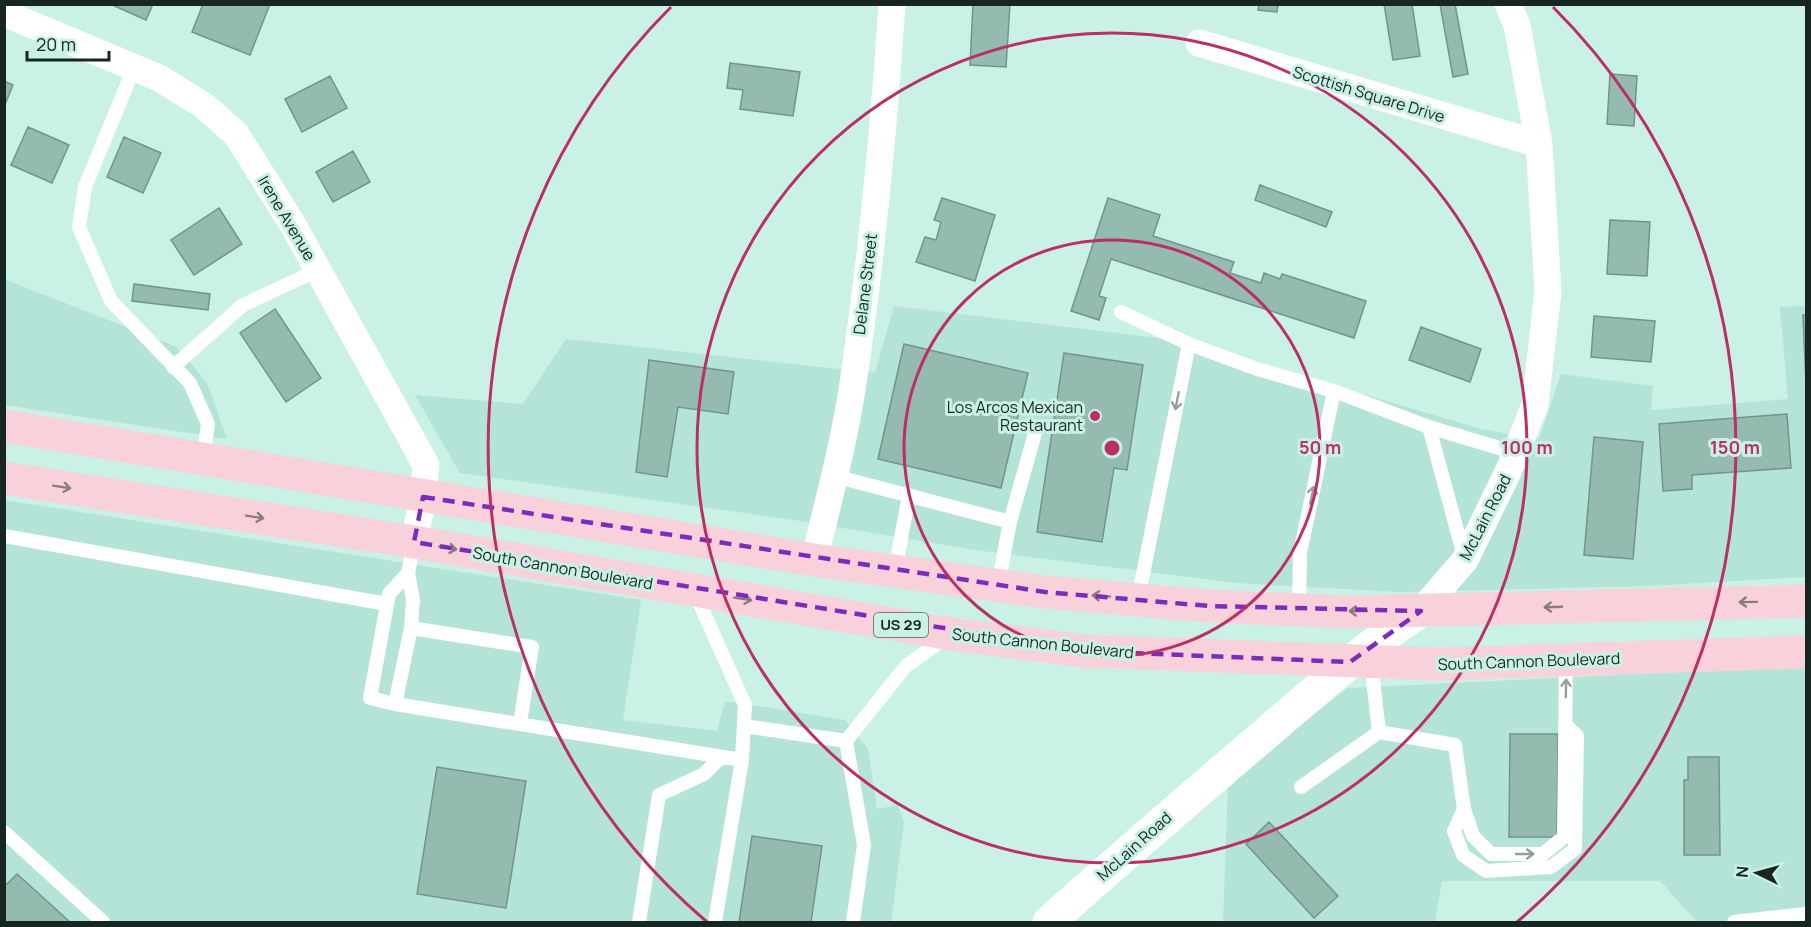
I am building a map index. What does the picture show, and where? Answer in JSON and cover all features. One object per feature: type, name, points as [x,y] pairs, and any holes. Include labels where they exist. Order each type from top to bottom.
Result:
[{"type":"main road","points":[[4,426],[814,560],[1045,592],[1209,606],[1299,610],[1421,611],[1806,601]]},
{"type":"main road","name":"South Cannon Boulevard","points":[[4,478],[411,558],[694,591],[951,634],[1086,651],[1438,664],[1806,652]]},
{"type":"street","name":"Delane Street","points":[[814,560],[854,378],[885,120],[892,4]]},
{"type":"street","name":"McLain Road","points":[[1049,922],[1180,806],[1360,662],[1382,635],[1421,611],[1465,560],[1516,453],[1535,405],[1548,291],[1539,144],[1517,25],[1508,4]]},
{"type":"street","name":"Irene Avenue","points":[[4,14],[159,78],[203,105],[236,134],[318,270],[426,465],[423,497],[411,558]]},
{"type":"street","name":"Scottish Square Drive","points":[[1199,43],[1539,144]]},
{"type":"lane","points":[[134,68],[85,187],[79,227],[111,301],[173,368],[190,383],[208,424],[203,459]]},
{"type":"lane","points":[[173,368],[243,305],[318,270]]},
{"type":"lane","points":[[1121,312],[1189,344],[1257,369],[1334,392],[1429,427],[1516,453]]},
{"type":"lane","points":[[1138,599],[1189,344]]},
{"type":"lane","points":[[1299,610],[1300,553],[1334,392]]},
{"type":"lane","points":[[1429,427],[1465,560]]},
{"type":"lane","points":[[998,586],[1010,522],[1035,433]]},
{"type":"lane","points":[[834,476],[1010,522]]},
{"type":"lane","points":[[895,571],[909,495]]},
{"type":"lane","points":[[4,536],[387,604]]},
{"type":"lane","points":[[411,558],[389,594],[370,698],[395,704],[742,760]]},
{"type":"lane","points":[[395,704],[411,628],[413,600],[411,558]]},
{"type":"lane","points":[[694,591],[745,705],[742,760],[715,922]]},
{"type":"lane","points":[[411,628],[532,647],[520,723]]},
{"type":"lane","points":[[853,922],[864,845],[846,741],[906,666],[951,634]]},
{"type":"lane","points":[[1301,787],[1379,732],[1455,745],[1464,809],[1473,836],[1491,854],[1543,854],[1564,837],[1566,660]]},
{"type":"lane","points":[[1360,662],[1379,732]]},
{"type":"lane","points":[[1464,809],[1454,831],[1463,855],[1486,871],[1551,867],[1575,849],[1576,736],[1565,724]]},
{"type":"lane","points":[[744,726],[846,741]]},
{"type":"lane","points":[[639,922],[659,795],[704,774],[722,757]]},
{"type":"lane","points":[[4,832],[103,922]]},
{"type":"lane","points":[[1734,922],[1806,915]]},
{"type":"highlighted area","points":[[423,497],[1045,592],[1209,606],[1421,611],[1350,662],[1085,651],[414,542]]},
{"type":"shaded area","points":[[4,279],[177,347],[207,383],[227,439],[5,405]]},
{"type":"shaded area","points":[[894,306],[1183,341],[1481,429],[1539,439],[1561,374],[1653,386],[1651,410],[1788,399],[1780,307],[1806,306],[1806,577],[1648,586],[1399,592],[1236,583],[975,550],[794,520],[460,473],[415,395],[523,404],[566,339],[875,373]]},
{"type":"shaded area","points":[[4,500],[641,600],[623,720],[717,731],[725,701],[845,720],[868,749],[877,809],[898,805],[904,823],[891,922],[5,922]]},
{"type":"shaded area","points":[[1806,666],[1806,922],[1697,922],[1660,881],[1442,881],[1435,922],[1223,922],[1228,786],[1291,732],[1348,688]]},
{"type":"building","points":[[110,4],[153,4],[146,20]]},
{"type":"building","points":[[203,4],[270,4],[250,55],[192,32]]},
{"type":"building","points":[[973,4],[1010,4],[1006,67],[970,65]]},
{"type":"building","points":[[1259,4],[1278,4],[1277,12],[1258,10]]},
{"type":"building","points":[[1384,4],[1412,4],[1420,56],[1393,60]]},
{"type":"building","points":[[1440,4],[1455,4],[1468,74],[1453,77]]},
{"type":"building","points":[[730,63],[800,72],[793,116],[740,109],[743,90],[727,88]]},
{"type":"building","points":[[1610,74],[1637,76],[1634,126],[1607,124]]},
{"type":"building","points":[[330,76],[347,108],[302,132],[285,99]]},
{"type":"building","points":[[4,81],[13,85],[4,107]]},
{"type":"building","points":[[28,127],[69,145],[52,183],[11,165]]},
{"type":"building","points":[[124,137],[161,153],[143,193],[107,177]]},
{"type":"building","points":[[353,151],[370,182],[333,202],[316,172]]},
{"type":"building","points":[[1260,185],[1332,212],[1326,227],[1255,200]]},
{"type":"building","points":[[942,198],[995,215],[975,281],[916,262],[925,237],[936,240],[941,222],[934,220]]},
{"type":"building","points":[[1108,198],[1160,215],[1153,236],[1234,262],[1230,273],[1261,283],[1264,273],[1280,279],[1282,274],[1366,301],[1354,338],[1111,259],[1099,296],[1106,298],[1099,320],[1071,311]]},
{"type":"building","points":[[219,208],[242,244],[194,275],[171,240]]},
{"type":"building","points":[[1610,220],[1650,222],[1647,276],[1607,274]]},
{"type":"building","points":[[134,284],[210,294],[208,310],[132,301]]},
{"type":"building","points":[[275,309],[321,378],[286,402],[240,333]]},
{"type":"building","points":[[1803,315],[1806,315],[1806,385]]},
{"type":"building","points":[[1594,316],[1655,321],[1651,362],[1591,357]]},
{"type":"building","points":[[1421,327],[1481,349],[1470,382],[1409,360]]},
{"type":"building","points":[[904,344],[1028,373],[1001,488],[878,459]]},
{"type":"building","name":"Los Arcos Mexican Restaurant","points":[[1064,353],[1143,365],[1127,470],[1114,468],[1102,542],[1037,532]]},
{"type":"building","points":[[649,360],[734,372],[728,414],[678,407],[667,477],[636,472]]},
{"type":"building","points":[[1787,414],[1791,468],[1692,475],[1692,489],[1663,491],[1659,424]]},
{"type":"building","points":[[1594,437],[1643,442],[1633,559],[1584,555]]},
{"type":"building","points":[[1510,734],[1558,734],[1557,837],[1509,837]]},
{"type":"building","points":[[1688,757],[1719,757],[1720,855],[1684,855],[1684,780],[1688,780]]},
{"type":"building","points":[[437,767],[526,781],[506,908],[417,894]]},
{"type":"building","points":[[1269,822],[1338,896],[1314,918],[1246,844]]},
{"type":"building","points":[[752,836],[822,846],[811,922],[739,922]]},
{"type":"building","points":[[17,874],[70,922],[4,922],[4,882],[7,884]]},
{"type":"place","name":"Los Arcos Mexican Restaurant","points":[[1095,416]]}]
